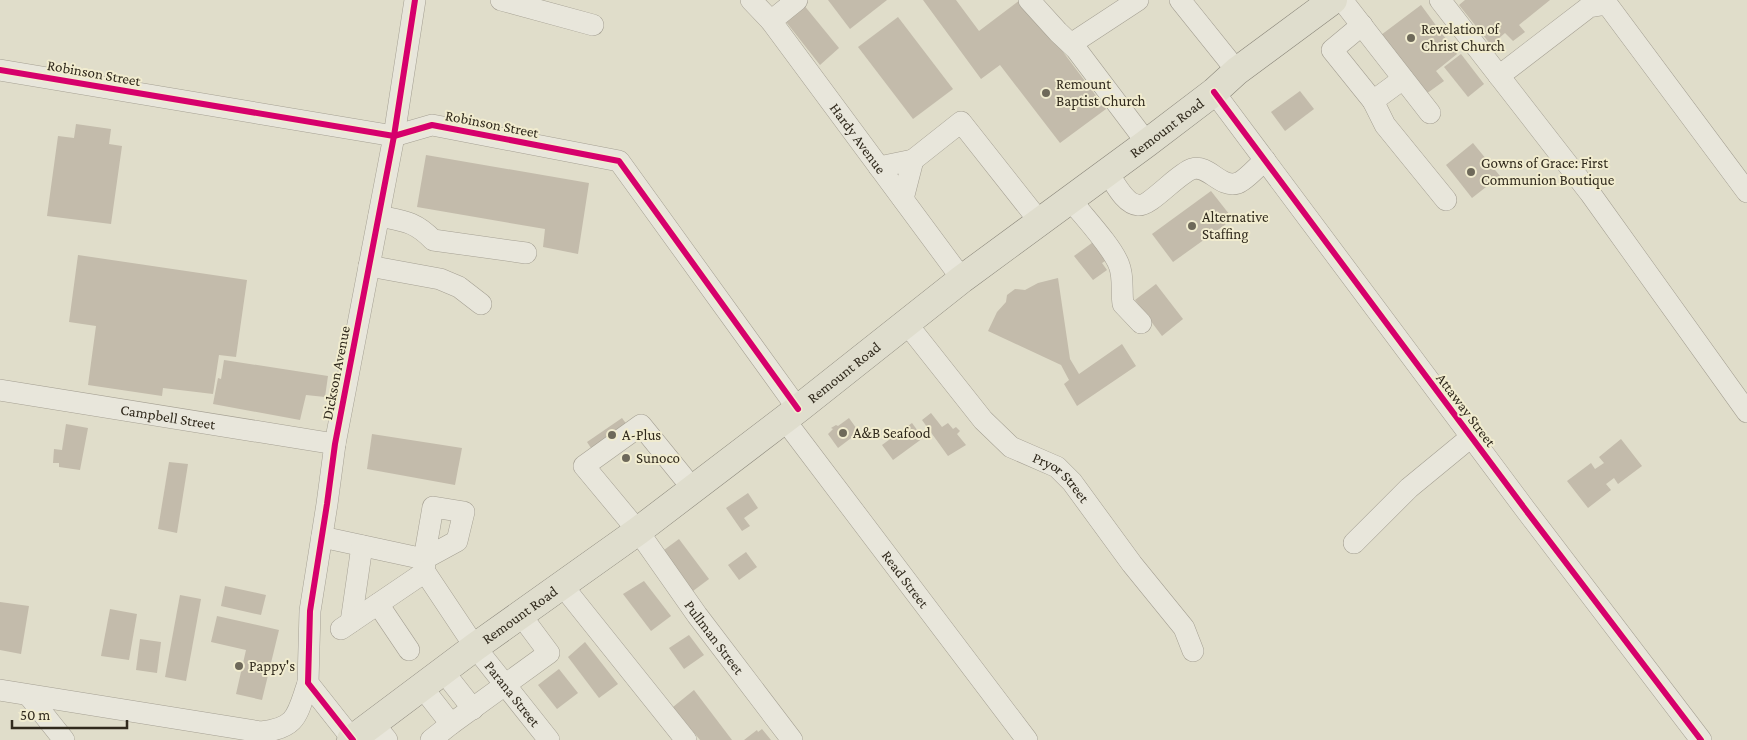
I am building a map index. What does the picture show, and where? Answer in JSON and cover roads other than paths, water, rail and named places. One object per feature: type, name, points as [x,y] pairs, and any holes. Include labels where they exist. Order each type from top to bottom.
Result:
[{"type":"main road","name":"Remount Road","points":[[352,740],[380,732],[422,687],[443,670],[638,531],[908,324],[962,279],[1214,92],[1237,71],[1333,0]]},
{"type":"street","name":"Dickson Avenue","points":[[29,696],[261,732],[288,726],[296,716],[308,683],[310,611],[335,444],[394,136],[415,0]]},
{"type":"street","points":[[501,0],[593,25]]},
{"type":"street","name":"Hardy Avenue","points":[[751,0],[771,21],[962,279]]},
{"type":"street","points":[[771,21],[797,0]]},
{"type":"street","points":[[1029,0],[1071,44],[1146,143]]},
{"type":"street","points":[[1071,44],[1138,0]]},
{"type":"street","points":[[1180,0],[1237,71]]},
{"type":"street","points":[[1342,0],[1430,114]]},
{"type":"street","points":[[1440,0],[1590,193],[1747,412]]},
{"type":"street","points":[[1499,76],[1589,7],[1607,4],[1747,192]]},
{"type":"street","points":[[1362,25],[1332,50],[1374,101],[1385,125],[1446,200]]},
{"type":"street","name":"Robinson Street","points":[[0,70],[394,136],[432,125],[620,161],[792,414]]},
{"type":"street","points":[[1374,101],[1403,79]]},
{"type":"street","name":"Attaway Street","points":[[1214,92],[1471,437],[1701,740]]},
{"type":"street","points":[[879,167],[913,160],[961,122],[1040,222]]},
{"type":"street","points":[[903,199],[913,160]]},
{"type":"street","points":[[1107,172],[1127,199],[1137,206],[1145,204],[1181,175],[1193,169],[1202,168],[1228,184],[1239,183],[1265,160]]},
{"type":"street","points":[[1070,199],[1109,248],[1119,264],[1123,304],[1141,323]]},
{"type":"street","points":[[379,216],[411,222],[425,231],[432,240],[526,253]]},
{"type":"street","points":[[369,266],[440,279],[459,287],[481,304]]},
{"type":"street","name":"Pryor Street","points":[[908,324],[990,427],[1011,447],[1057,467],[1072,482],[1132,564],[1184,628],[1193,652]]},
{"type":"street","name":"Campbell Street","points":[[1,394],[335,444]]},
{"type":"street","name":"Read Street","points":[[792,414],[1027,740]]},
{"type":"street","name":"Pullman Street","points":[[693,489],[641,426],[584,466],[638,531],[697,615],[792,740]]},
{"type":"street","points":[[1354,543],[1409,488],[1471,437]]},
{"type":"street","points":[[322,537],[362,546],[424,565]]},
{"type":"street","points":[[362,546],[346,626],[378,604],[424,565]]},
{"type":"street","name":"Parana Street","points":[[424,565],[475,647],[549,740]]},
{"type":"street","points":[[562,585],[686,740]]},
{"type":"street","points":[[378,604],[409,650]]},
{"type":"street","points":[[431,740],[549,653],[520,614]]},
{"type":"street","points":[[443,670],[473,709]]},
{"type":"street","points":[[308,683],[352,740]]},
{"type":"street","points":[[422,687],[451,724]]},
{"type":"street","points":[[0,690],[29,696],[64,740]]},
{"type":"place","name":"Revelation of Christ Church","points":[[1411,38]]},
{"type":"place","name":"Remount Baptist Church","points":[[1046,93]]},
{"type":"place","name":"Gowns of Grace: First Communion Boutique","points":[[1471,172]]},
{"type":"place","name":"Alternative Staffing","points":[[1192,226]]},
{"type":"place","name":"A&B Seafood","points":[[843,433]]},
{"type":"place","name":"A-Plus","points":[[612,435]]},
{"type":"place","name":"Sunoco","points":[[626,458]]},
{"type":"place","name":"Pappy's","points":[[239,666]]}]
